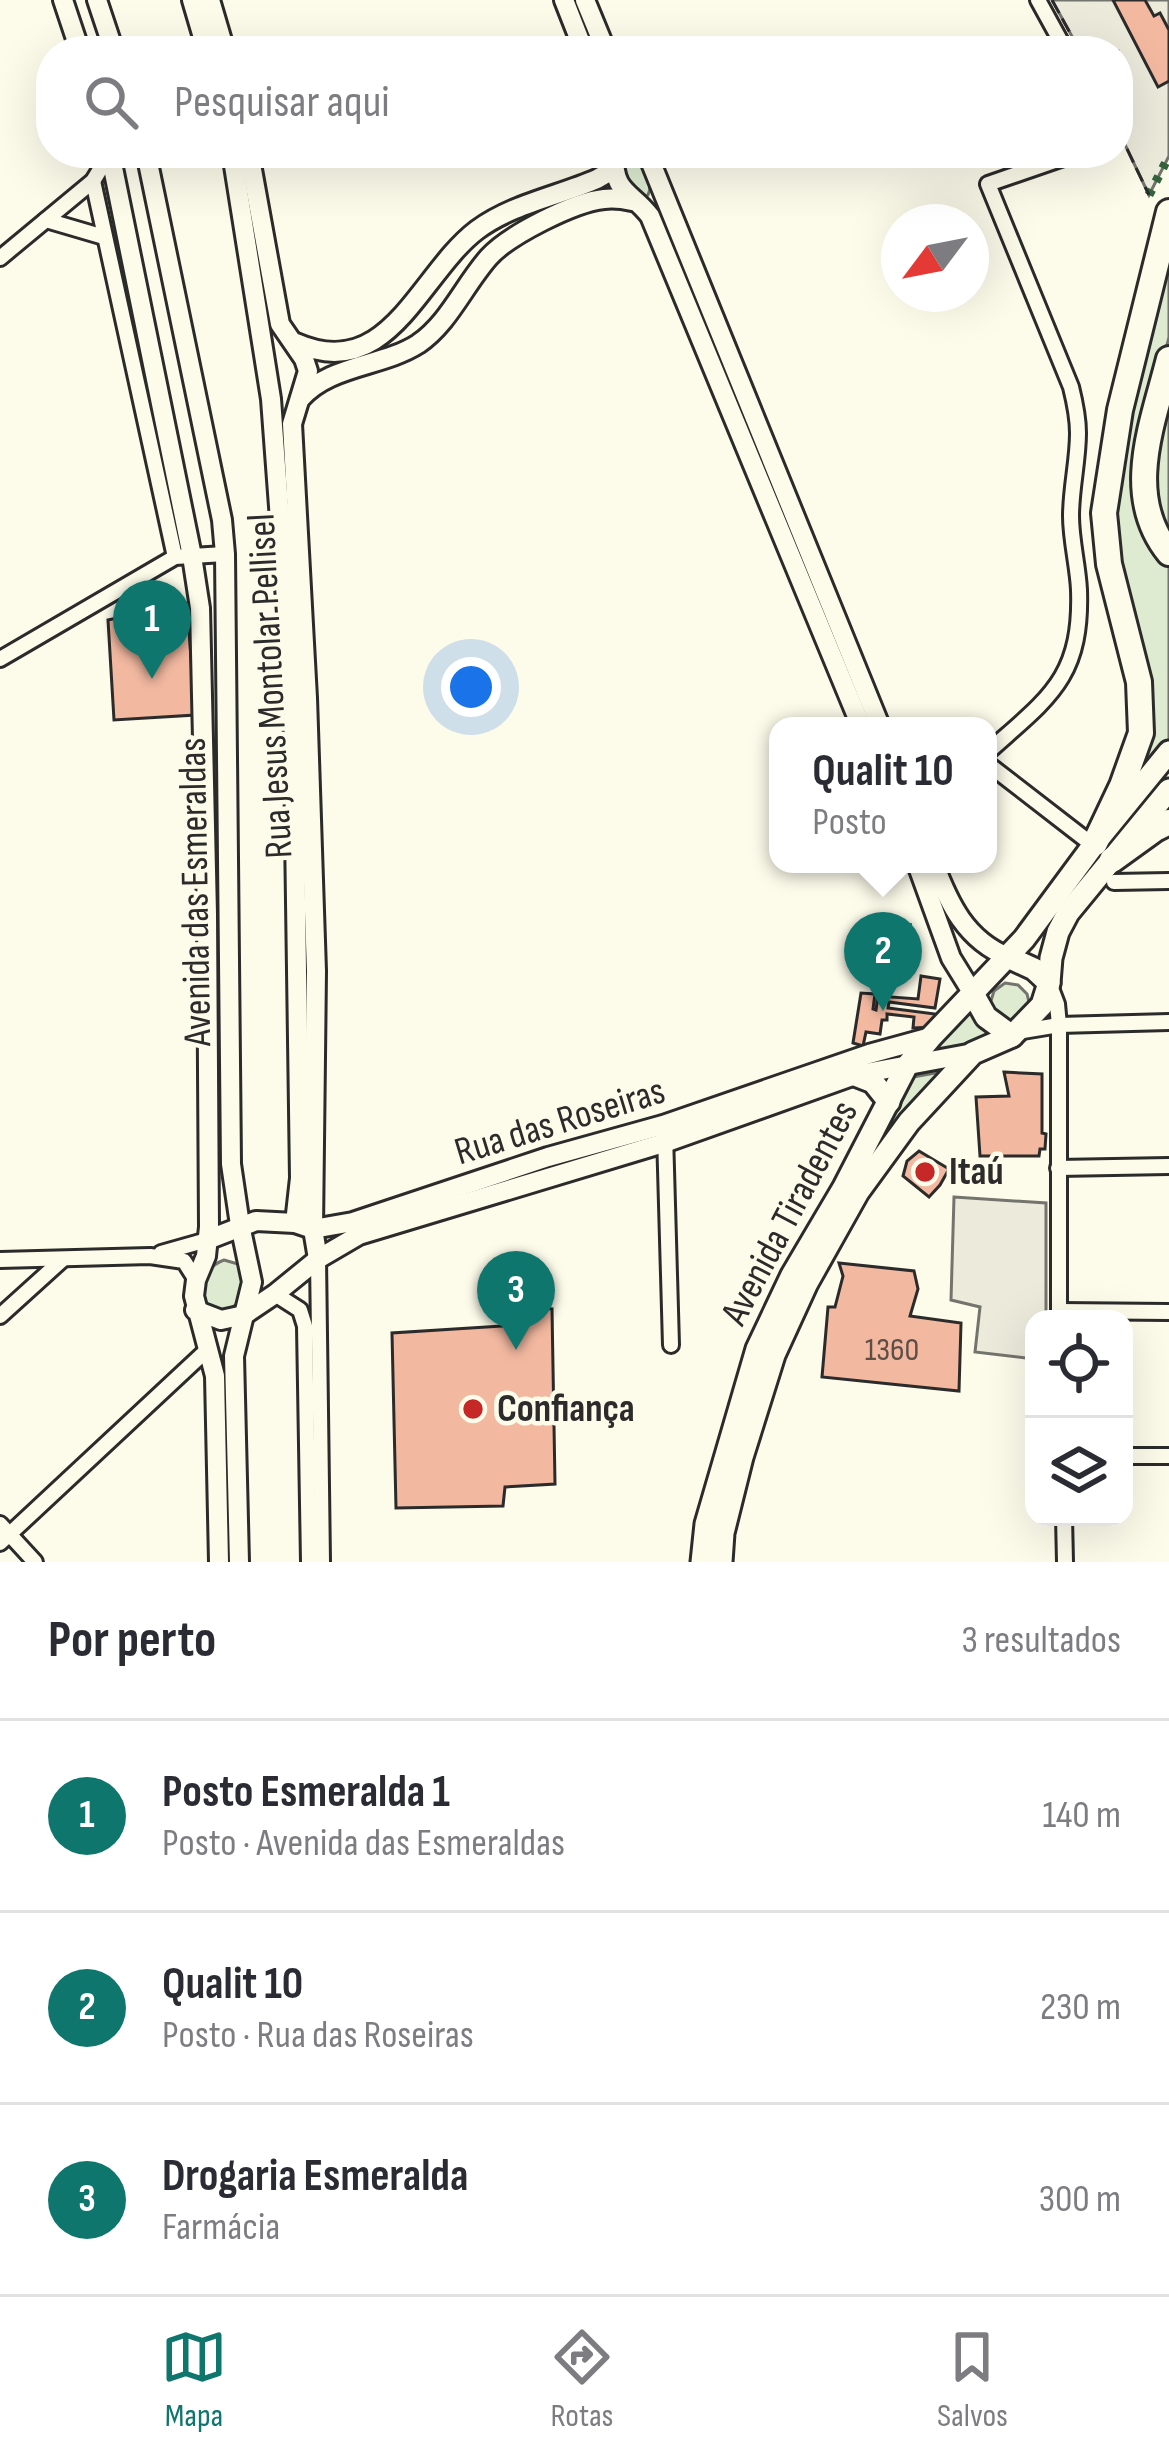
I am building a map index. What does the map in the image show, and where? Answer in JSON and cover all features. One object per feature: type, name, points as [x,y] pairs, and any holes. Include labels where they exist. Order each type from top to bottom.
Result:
[{"type":"highway","points":[[1102,856],[1141,733],[1139,682],[1109,565],[1104,513],[1120,410],[1169,212]]},
{"type":"highway","points":[[1169,359],[1146,452],[1143,488],[1151,526],[1169,553]]},
{"type":"highway","points":[[1102,856],[1169,822]]},
{"type":"main road","points":[[63,0],[75,36]]},
{"type":"main road","points":[[97,0],[109,36]]},
{"type":"main road","points":[[192,0],[203,36]]},
{"type":"main road","points":[[210,0],[221,36]]},
{"type":"main road","points":[[571,1],[580,36]]},
{"type":"main road","points":[[571,1],[596,36]]},
{"type":"main road","name":"Avenida das Esmeraldas","points":[[113,168],[183,557],[200,608],[207,914],[206,1248]]},
{"type":"main road","name":"Avenida das Esmeraldas","points":[[149,168],[222,520],[225,554],[231,1164],[252,1282],[234,1356],[239,1562]]},
{"type":"main road","name":"Rua Jesus Montolar Pellisel","points":[[235,168],[272,399],[308,1004]]},
{"type":"main road","name":"Rua Jesus Montolar Pellisel","points":[[252,168],[280,324],[308,371],[292,424],[308,698],[304,1226],[318,1258]]},
{"type":"main road","points":[[266,350],[291,341],[315,352],[338,353],[372,340],[412,308],[463,242],[480,228],[503,214],[597,179],[607,168]]},
{"type":"main road","points":[[618,168],[620,186],[650,216],[831,629],[875,717]]},
{"type":"main road","points":[[272,399],[290,404],[318,383],[421,342],[490,256],[526,228],[601,199],[635,202],[652,195],[649,168]]},
{"type":"main road","points":[[651,168],[831,629],[858,717]]},
{"type":"main road","points":[[973,1054],[1014,1034],[1042,1005],[1058,932],[1169,752]]},
{"type":"main road","points":[[972,992],[1057,897],[1169,790]]},
{"type":"main road","points":[[920,873],[954,966],[986,1017],[1014,1034]]},
{"type":"main road","points":[[937,873],[960,921],[990,950],[1034,969],[1049,983]]},
{"type":"main road","points":[[207,914],[230,912]]},
{"type":"main road","name":"Avenida Tiradentes","points":[[702,1562],[706,1524],[758,1349],[792,1275],[906,1067],[972,992]]},
{"type":"main road","name":"Rua das Roseiras","points":[[665,1134],[869,1054],[931,1036]]},
{"type":"main road","name":"Avenida Tiradentes","points":[[721,1562],[723,1533],[767,1376],[807,1283],[858,1192],[909,1123],[973,1054]]},
{"type":"main road","name":"Rua das Roseiras","points":[[244,1315],[318,1258],[422,1208],[855,1075],[973,1054]]},
{"type":"main road","points":[[855,1075],[880,1088],[889,1102]]},
{"type":"main road","name":"Rua das Roseiras","points":[[206,1248],[240,1225],[256,1221],[304,1226],[422,1208]]},
{"type":"main road","points":[[219,1562],[215,1376],[195,1310],[196,1280],[206,1248],[234,1253],[250,1266]]},
{"type":"main road","points":[[195,1310],[221,1320],[244,1315]]},
{"type":"main road","points":[[208,1349],[237,1341]]},
{"type":"street","points":[[1038,0],[1058,36]]},
{"type":"street","points":[[0,258],[93,181],[101,168]]},
{"type":"street","points":[[997,744],[1054,693],[1069,666],[1078,626],[1071,518],[1078,416],[1071,387],[988,184],[1034,168]]},
{"type":"street","points":[[93,181],[183,557]]},
{"type":"street","points":[[46,220],[104,237]]},
{"type":"street","points":[[0,659],[183,557],[225,554]]},
{"type":"street","points":[[997,771],[1102,856],[1169,881]]},
{"type":"street","points":[[1049,983],[1059,1025],[1059,1310]]},
{"type":"street","points":[[1014,1034],[1059,1025],[1169,1022]]},
{"type":"street","points":[[665,1134],[671,1345]]},
{"type":"street","points":[[1058,1168],[1169,1166]]},
{"type":"street","points":[[0,1260],[150,1256],[206,1248]]},
{"type":"street","points":[[150,1256],[184,1261],[196,1280]]},
{"type":"street","points":[[318,1258],[322,1562]]},
{"type":"street","points":[[0,1316],[63,1259]]},
{"type":"street","points":[[275,1294],[300,1310],[305,1326],[309,1562]]},
{"type":"street","points":[[1133,1313],[1169,1312]]},
{"type":"street","points":[[35,1562],[3,1534],[208,1349]]},
{"type":"street","points":[[1133,1456],[1169,1456]]},
{"type":"street","points":[[1064,1526],[1065,1562]]},
{"type":"green space","points":[[623,168],[644,168],[648,195],[641,199],[631,195]]},
{"type":"green space","points":[[1169,228],[1169,337],[1141,448],[1169,562],[1169,740],[1120,801],[1138,762],[1109,520]]},
{"type":"green space","points":[[1169,372],[1169,547],[1147,471]]},
{"type":"green space","points":[[1005,983],[1018,985],[1030,1006],[1013,1023],[1000,1021],[990,1004],[994,991]]},
{"type":"green space","points":[[971,1008],[998,1037],[929,1057]]},
{"type":"green space","points":[[941,1072],[844,1205],[913,1077]]},
{"type":"green space","points":[[224,1260],[238,1264],[245,1287],[240,1300],[220,1313],[206,1306],[203,1292],[208,1273]]},
{"type":"shaded area","points":[[1052,0],[1169,0],[1169,156],[1149,195],[1133,161],[1133,36],[1072,36]]},
{"type":"shaded area","points":[[954,1197],[1046,1203],[1046,1310],[1025,1310],[1025,1358],[975,1352],[980,1307],[951,1300]]},
{"type":"building","points":[[1113,0],[1145,0],[1154,16],[1160,13],[1169,30],[1169,81],[1158,87]]},
{"type":"building","points":[[187,603],[195,715],[114,720],[108,620]]},
{"type":"building","points":[[910,925],[908,932],[916,935],[910,966],[900,975],[887,973],[880,965],[872,967],[868,962],[877,961],[880,945],[872,941],[883,928],[900,930]]},
{"type":"building","points":[[921,976],[940,979],[935,1008],[889,1002],[888,1008],[935,1014],[933,1027],[913,1028],[914,1017],[887,1014],[880,1034],[866,1032],[863,1046],[853,1043],[861,993],[875,994],[876,1010],[878,996],[918,999]]},
{"type":"building","points":[[1004,1072],[1042,1074],[1042,1133],[1046,1134],[1039,1156],[980,1156],[976,1097],[1009,1096]]},
{"type":"building","name":"Itaú","points":[[919,1151],[949,1169],[929,1197],[903,1176],[907,1161]]},
{"type":"building","points":[[839,1263],[914,1271],[918,1289],[910,1316],[961,1323],[959,1391],[822,1377],[828,1307],[835,1307],[843,1276]]},
{"type":"building","name":"Confiança","points":[[517,1306],[552,1309],[555,1484],[505,1487],[503,1506],[396,1508],[392,1333],[517,1325]]},
{"type":"hedge","points":[[1149,195],[1169,156]]},
{"type":"fence","points":[[1052,0],[1072,36]]},
{"type":"fence","points":[[1133,161],[1149,195]]},
{"type":"place","name":"Posto Esmeralda 1","points":[[152,679]]},
{"type":"place","name":"Qualit 10","points":[[883,1011]]},
{"type":"place","name":"Itaú","points":[[925,1172]]},
{"type":"place","name":"Drogaria Esmeralda","points":[[516,1350]]},
{"type":"place","name":"Confiança","points":[[473,1409]]}]
